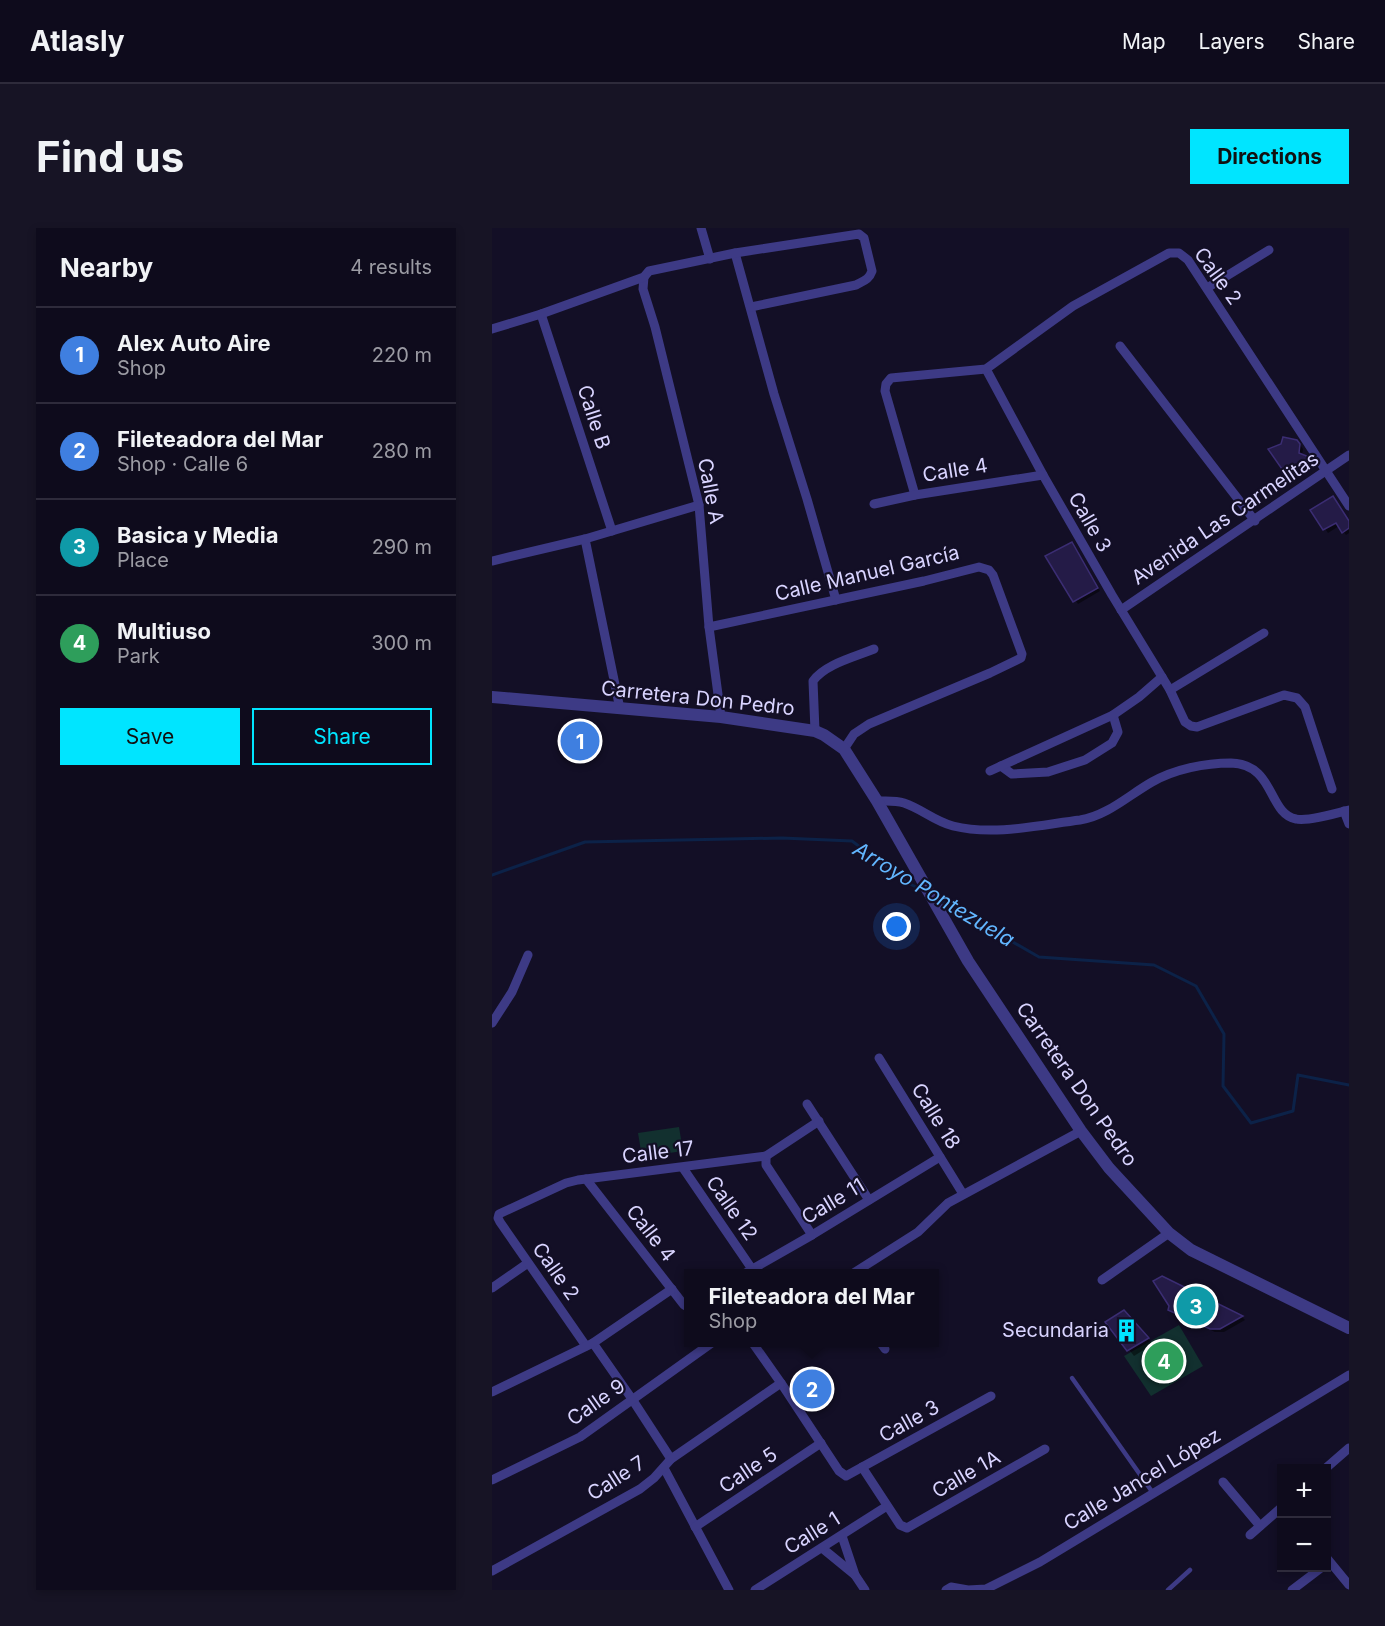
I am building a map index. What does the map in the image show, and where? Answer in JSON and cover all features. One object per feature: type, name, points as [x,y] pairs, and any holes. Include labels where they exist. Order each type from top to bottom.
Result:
[{"type":"street","points":[[701,228],[710,259]]},
{"type":"street","points":[[492,329],[644,277],[649,271],[735,253],[859,234],[864,238],[872,271],[866,280],[751,307]]},
{"type":"street","points":[[1207,288],[1269,250]]},
{"type":"street","points":[[735,253],[774,394],[836,600]]},
{"type":"street","name":"Calle 2","points":[[986,369],[1073,306],[1169,253],[1179,253],[1188,260],[1207,288],[1349,506]]},
{"type":"street","name":"Calle A","points":[[644,277],[643,289],[655,327],[699,505],[709,627],[722,717]]},
{"type":"street","name":"Calle B","points":[[541,314],[612,531]]},
{"type":"street","points":[[1120,346],[1255,521]]},
{"type":"street","points":[[915,495],[885,391],[886,384],[891,378],[986,369]]},
{"type":"street","name":"Calle 3","points":[[986,369],[1043,475],[1170,690],[1185,722],[1197,727],[1284,695],[1297,698],[1305,707],[1332,789]]},
{"type":"street","name":"Avenida Las Carmelitas","points":[[1121,610],[1349,455]]},
{"type":"street","name":"Calle 4","points":[[874,504],[915,495],[1043,475]]},
{"type":"street","points":[[492,561],[585,539],[699,505]]},
{"type":"street","points":[[585,539],[620,709]]},
{"type":"street","name":"Calle Manuel García","points":[[709,627],[984,567],[993,575],[1022,654],[1021,658],[869,724],[854,734],[844,749]]},
{"type":"street","points":[[1170,690],[1264,633]]},
{"type":"street","points":[[815,731],[813,681],[817,675],[836,664],[874,649]]},
{"type":"street","points":[[990,771],[1113,715],[1140,697],[1161,677]]},
{"type":"street","name":"Carretera Don Pedro","points":[[492,697],[722,717],[815,731],[844,749],[877,801],[968,961],[1081,1131],[1109,1168],[1169,1233],[1191,1250],[1349,1328]]},
{"type":"street","points":[[1001,766],[1012,774],[1048,772],[1085,760],[1112,743],[1118,732],[1113,715]]},
{"type":"street","points":[[877,801],[905,803],[935,821],[956,827],[995,830],[1084,819],[1117,806],[1154,781],[1189,768],[1241,764],[1254,770],[1266,782],[1282,812],[1288,817],[1298,820],[1346,811],[1349,824]]},
{"type":"street","points":[[492,1023],[512,992],[528,955]]},
{"type":"street","name":"Calle 18","points":[[879,1058],[963,1194]]},
{"type":"street","points":[[807,1104],[869,1200]]},
{"type":"street","name":"Calle 17","points":[[498,1216],[501,1212],[566,1183],[766,1156],[819,1121]]},
{"type":"street","points":[[860,1269],[918,1232],[939,1211],[963,1194],[1081,1131]]},
{"type":"street","points":[[766,1156],[766,1165],[812,1235]]},
{"type":"street","name":"Calle 11","points":[[752,1269],[940,1157]]},
{"type":"street","name":"Calle 12","points":[[683,1168],[747,1269]]},
{"type":"street","name":"Calle 4","points":[[586,1179],[684,1305]]},
{"type":"street","name":"Calle 2","points":[[498,1216],[528,1263],[632,1399],[671,1459]]},
{"type":"street","points":[[1102,1280],[1169,1233]]},
{"type":"street","points":[[492,1288],[528,1263]]},
{"type":"street","points":[[492,1392],[590,1345],[672,1289]]},
{"type":"street","name":"Calle 9","points":[[492,1480],[579,1437],[706,1347]]},
{"type":"street","points":[[756,1347],[821,1443]]},
{"type":"street","name":"Calle Jancel López","points":[[946,1590],[951,1587],[968,1590],[986,1588],[1040,1562],[1349,1375]]},
{"type":"street","name":"Calle 7","points":[[492,1571],[640,1489],[671,1459],[781,1383]]},
{"type":"street","name":"Calle 3","points":[[821,1443],[843,1475],[849,1475],[991,1395]]},
{"type":"street","name":"Calle 5","points":[[695,1527],[821,1443]]},
{"type":"street","points":[[1331,1464],[1349,1448]]},
{"type":"street","name":"Calle 1A","points":[[887,1506],[900,1526],[905,1528],[1045,1449]]},
{"type":"street","points":[[862,1467],[887,1506]]},
{"type":"street","points":[[664,1468],[729,1590]]},
{"type":"street","points":[[1223,1482],[1260,1526]]},
{"type":"street","name":"Calle 1","points":[[755,1590],[887,1506]]},
{"type":"street","points":[[1250,1535],[1277,1511]]},
{"type":"street","points":[[842,1536],[855,1575],[865,1590]]},
{"type":"street","points":[[822,1548],[855,1575]]},
{"type":"street","points":[[1331,1564],[1349,1585]]},
{"type":"street","points":[[1292,1590],[1316,1572]]},
{"type":"lane","points":[[1072,1378],[1153,1493]]},
{"type":"lane","points":[[1168,1590],[1190,1570]]},
{"type":"green space","points":[[679,1127],[683,1151],[642,1157],[638,1133]]},
{"type":"green space","points":[[1179,1325],[1203,1366],[1151,1396],[1124,1356]]},
{"type":"building","points":[[1283,437],[1297,440],[1300,444],[1299,453],[1309,457],[1307,468],[1293,465],[1284,472],[1268,449],[1281,444]]},
{"type":"building","points":[[1333,496],[1349,521],[1349,528],[1342,533],[1336,523],[1323,530],[1310,510]]},
{"type":"building","points":[[1072,542],[1098,588],[1073,602],[1045,556]]},
{"type":"building","points":[[1162,1276],[1243,1316],[1220,1329],[1210,1329],[1168,1310],[1169,1306],[1153,1281]]},
{"type":"building","name":"Secundaria","points":[[1124,1310],[1149,1338],[1127,1351],[1105,1322]]},
{"type":"waterway","name":"Arroyo Pontezuela","points":[[492,875],[585,842],[782,838],[852,841],[908,883],[922,890]]},
{"type":"waterway","name":"Arroyo Pontezuela","points":[[938,899],[1039,957],[1154,965],[1196,986],[1224,1034],[1223,1086],[1251,1123],[1293,1111],[1298,1075],[1349,1085]]},
{"type":"place","name":"Alex Auto Aire","points":[[580,741]]},
{"type":"place","name":"Basica y Media","points":[[1196,1306]]},
{"type":"place","name":"Secundaria","points":[[1127,1330]]},
{"type":"place","name":"Multiuso","points":[[1164,1361]]},
{"type":"place","name":"Fileteadora del Mar","points":[[812,1389]]}]
